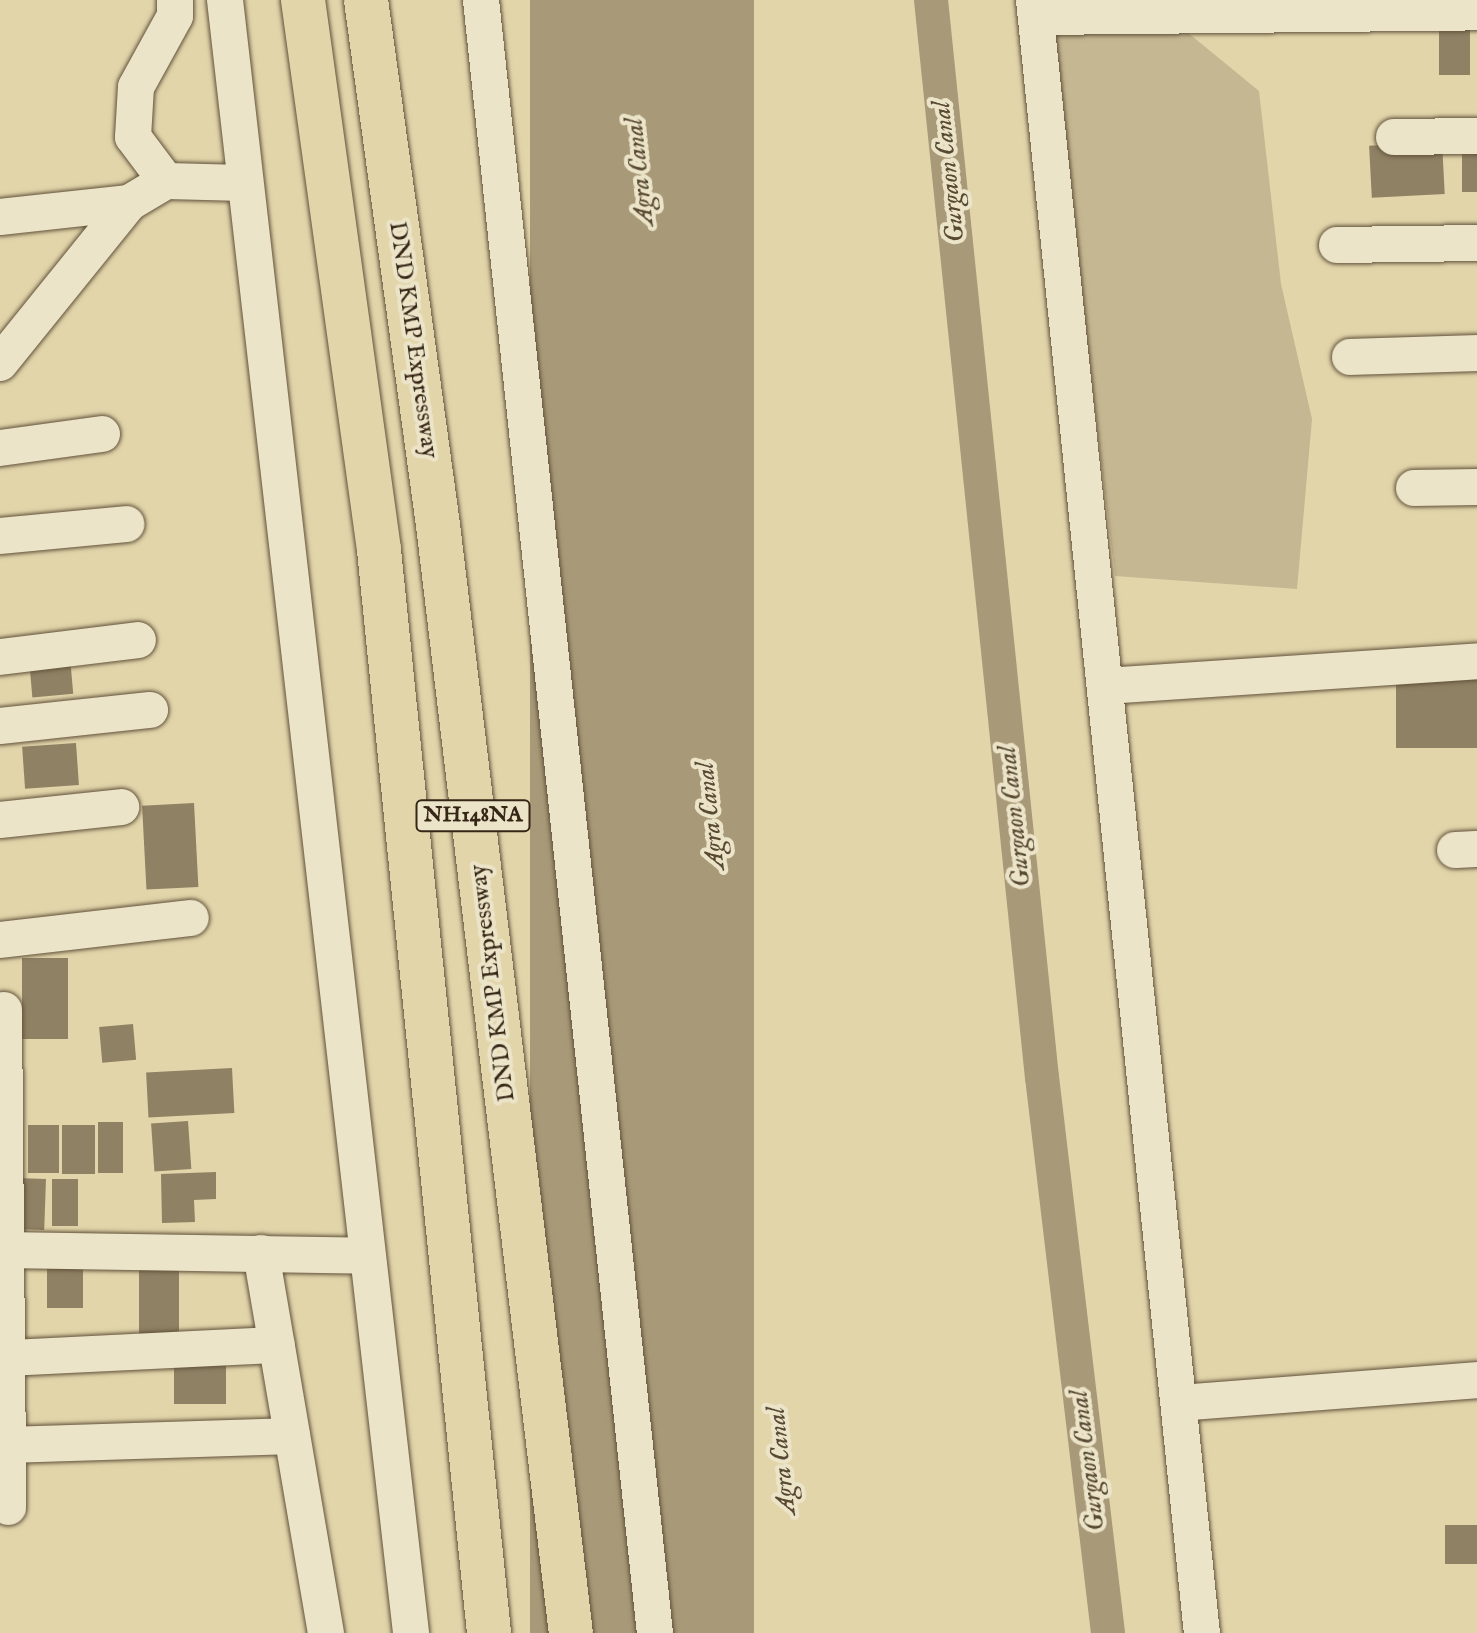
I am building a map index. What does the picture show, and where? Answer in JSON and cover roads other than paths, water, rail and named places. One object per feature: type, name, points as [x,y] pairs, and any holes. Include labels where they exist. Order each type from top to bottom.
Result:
[{"type":"highway","name":"NH148NA","points":[[303,0],[379,550],[489,1633]]},
{"type":"highway","name":"DND KMP Expressway","points":[[366,0],[438,525],[571,1633]]},
{"type":"street","points":[[166,181],[133,137],[135,100],[175,16],[175,0]]},
{"type":"street","points":[[225,0],[411,1633]]},
{"type":"street","points":[[481,0],[655,1633]]},
{"type":"street","points":[[1202,1633],[1035,8],[1256,15],[1477,12]]},
{"type":"street","points":[[1394,137],[1477,136]]},
{"type":"street","points":[[0,363],[129,203],[166,181],[245,183]]},
{"type":"street","points":[[0,217],[129,203]]},
{"type":"street","points":[[1337,245],[1477,243]]},
{"type":"street","points":[[1350,357],[1477,353]]},
{"type":"street","points":[[0,448],[102,434]]},
{"type":"street","points":[[1414,488],[1477,487]]},
{"type":"street","points":[[0,536],[126,524]]},
{"type":"street","points":[[0,657],[138,640]]},
{"type":"street","points":[[1105,686],[1382,663],[1477,661]]},
{"type":"street","points":[[0,726],[150,710]]},
{"type":"street","points":[[0,820],[121,807]]},
{"type":"street","points":[[0,940],[191,918]]},
{"type":"street","points":[[4,1010],[8,1507]]},
{"type":"street","points":[[4,1250],[367,1256]]},
{"type":"street","points":[[261,1253],[326,1633]]},
{"type":"street","points":[[9,1358],[277,1345]]},
{"type":"street","points":[[1179,1403],[1477,1380]]},
{"type":"street","points":[[9,1445],[292,1436]]},
{"type":"water","name":"Agra Canal","points":[[530,0],[754,0],[754,1633],[530,1633]]},
{"type":"waterway","name":"Gurgaon Canal","points":[[931,0],[1042,1077],[1108,1633]]}]
